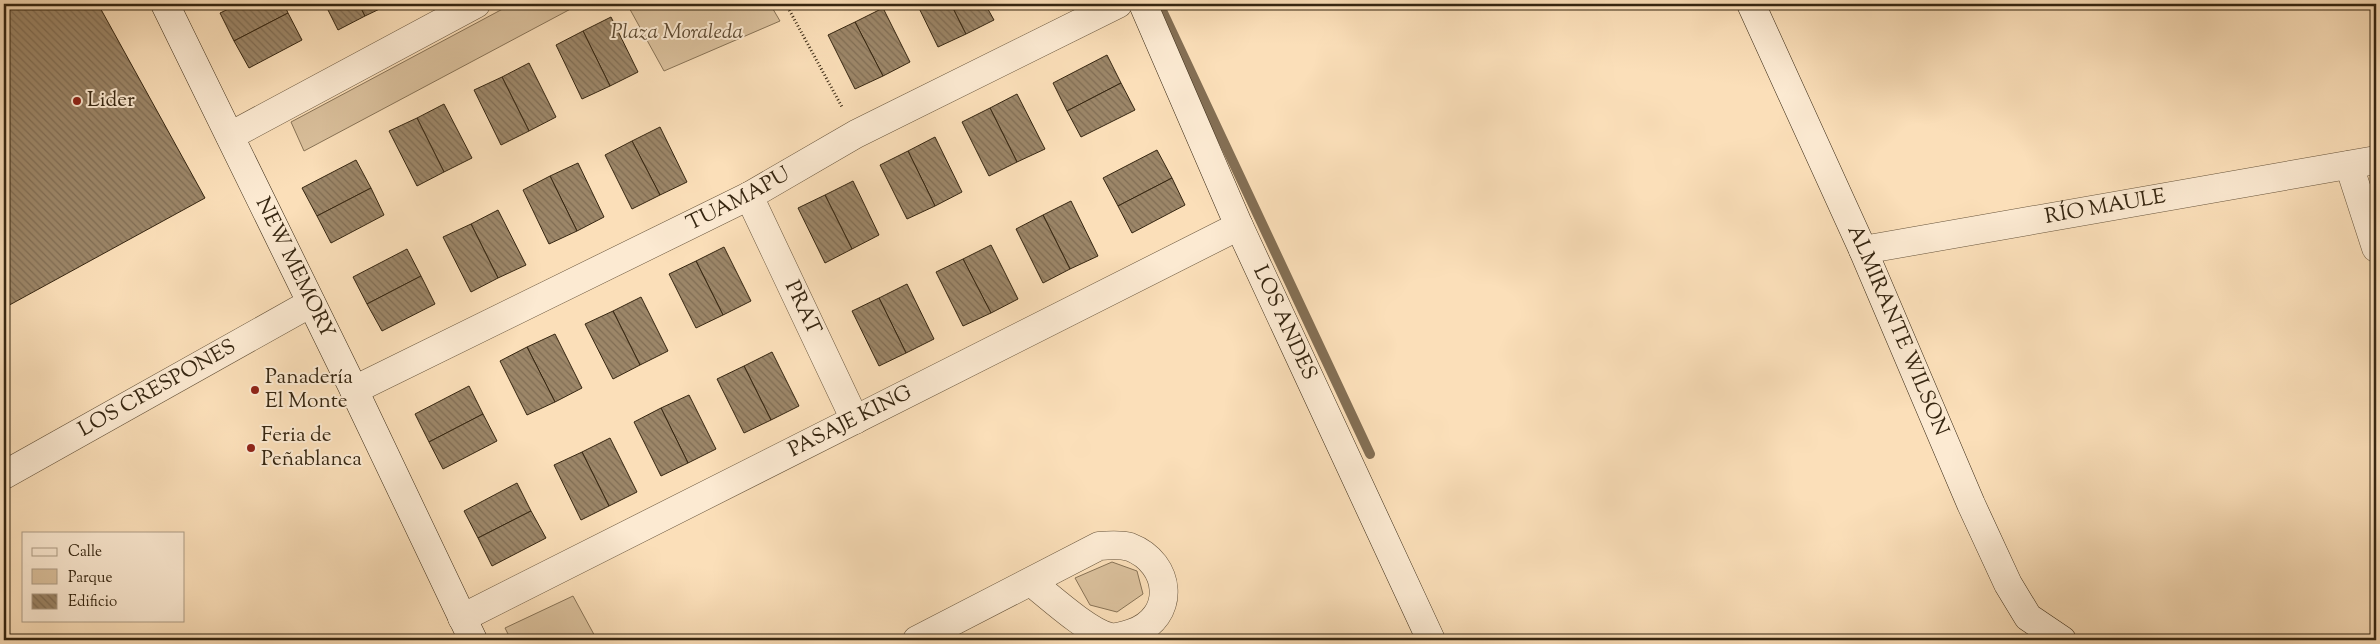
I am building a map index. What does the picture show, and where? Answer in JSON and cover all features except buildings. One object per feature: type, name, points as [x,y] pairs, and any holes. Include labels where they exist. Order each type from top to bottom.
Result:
[{"type":"street","name":"NEW MEMORY","points":[[165,4],[354,390],[468,629]]},
{"type":"street","points":[[230,136],[476,4]]},
{"type":"street","name":"TUAMAPU","points":[[354,390],[749,196],[856,134],[1118,4]]},
{"type":"street","name":"LOS ANDES","points":[[1142,4],[1239,226],[1431,640]]},
{"type":"street","name":"ALMIRANTE WILSON","points":[[1751,4],[1863,250],[1971,504],[2008,584],[2028,617],[2062,640]]},
{"type":"street","name":"RÍO MAULE","points":[[1863,250],[2376,160]]},
{"type":"street","points":[[2349,165],[2376,248]]},
{"type":"street","name":"PRAT","points":[[749,196],[855,420]]},
{"type":"street","name":"PASAJE KING","points":[[468,629],[855,420],[1239,226]]},
{"type":"street","name":"LOS CRESPONES","points":[[4,475],[311,304]]},
{"type":"street","points":[[917,640],[1031,582]]},
{"type":"path","points":[[786,4],[856,134]]},
{"type":"green space","name":"Plaza Moraleda","points":[[512,4],[580,4],[304,151],[291,122]]},
{"type":"green space","name":"Plaza Moraleda","points":[[627,4],[770,4],[780,21],[664,71]]},
{"type":"green space","points":[[1112,562],[1137,571],[1143,594],[1117,612],[1090,605],[1075,578]]},
{"type":"green space","points":[[573,596],[597,640],[511,640],[505,628]]},
{"type":"waterway","points":[[1159,4],[1370,454]]},
{"type":"place","name":"Lider","points":[[77,101]]},
{"type":"place","name":"Panadería El Monte","points":[[255,390]]},
{"type":"place","name":"Feria de Peñablanca","points":[[251,448]]}]
